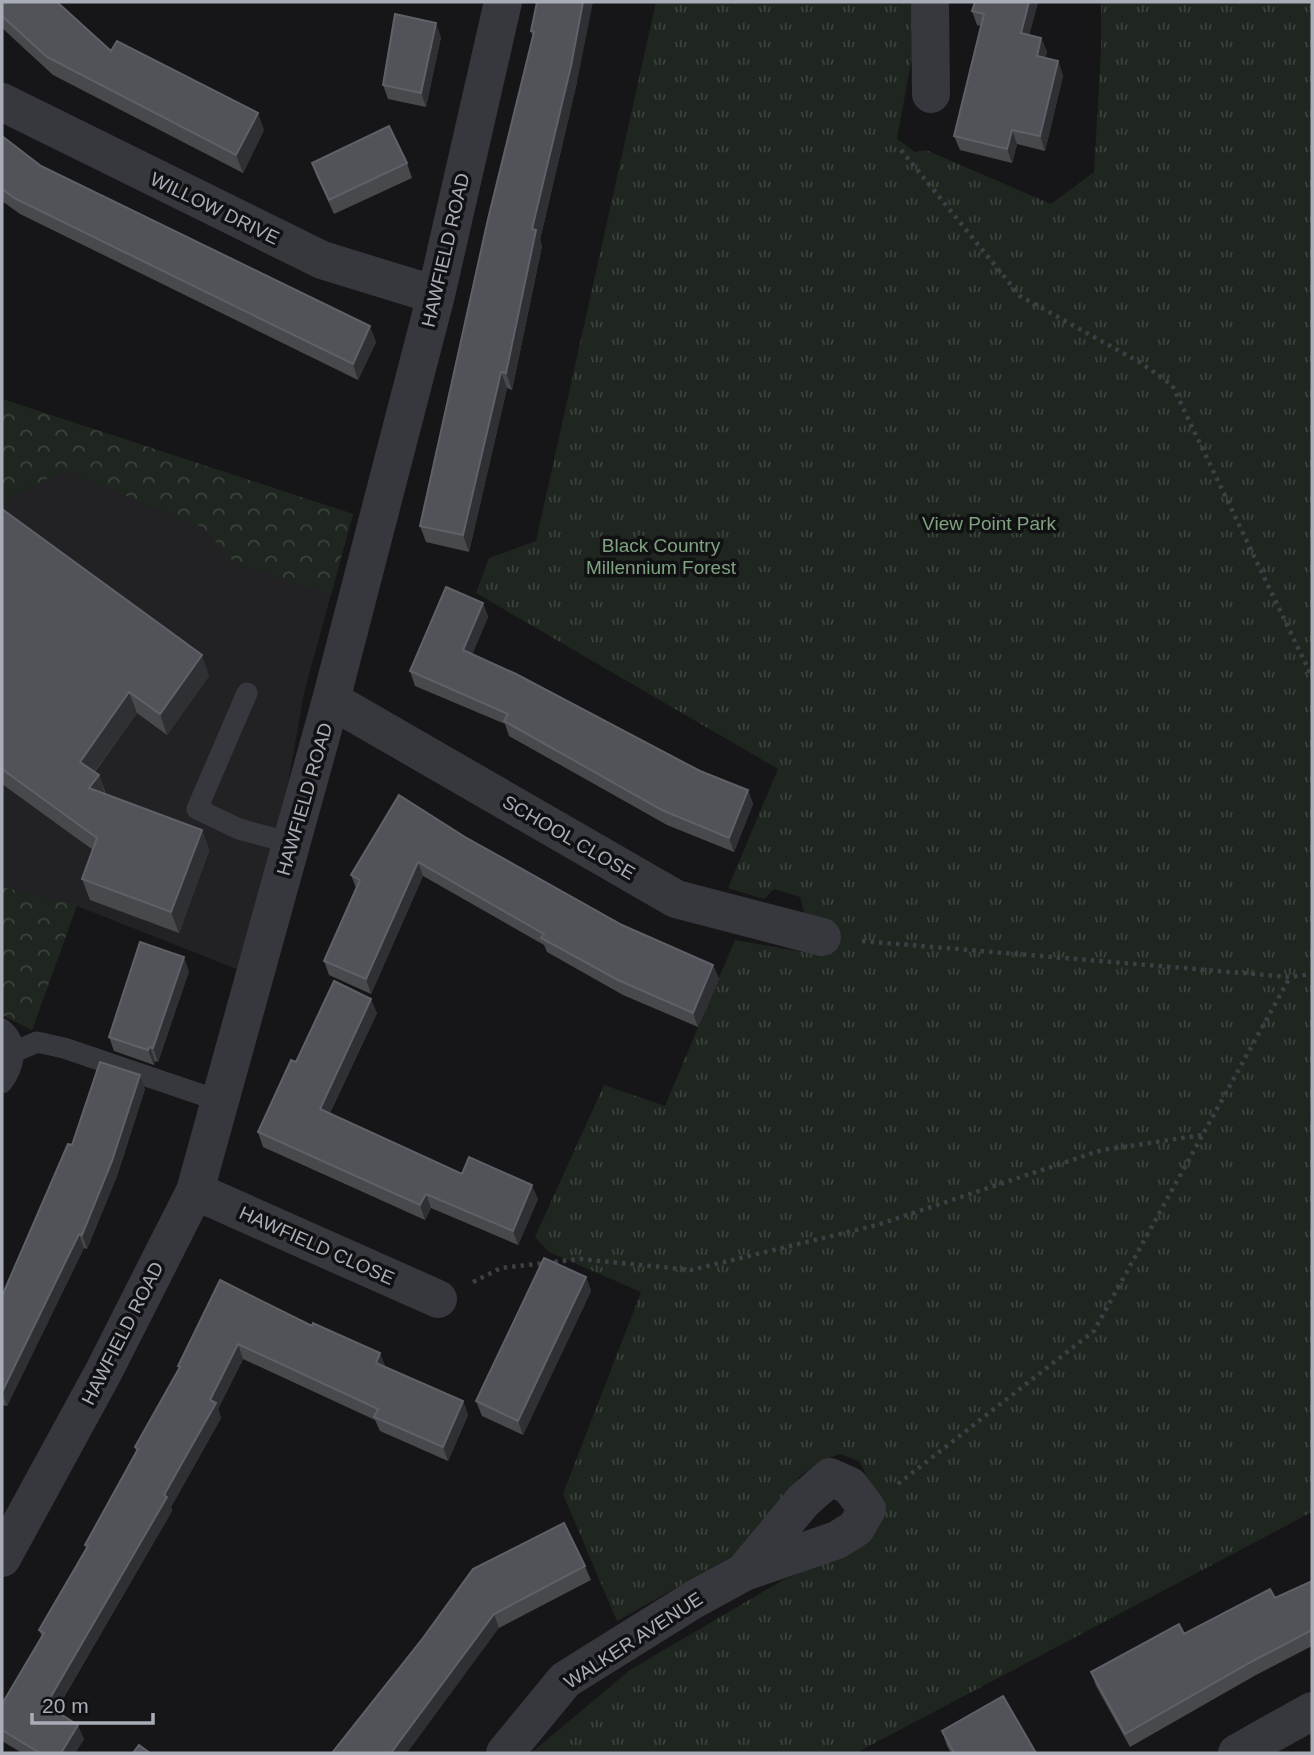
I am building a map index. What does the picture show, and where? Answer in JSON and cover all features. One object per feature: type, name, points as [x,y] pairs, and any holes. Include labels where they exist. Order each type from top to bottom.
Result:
[{"type":"street","name":"HAWFIELD ROAD","points":[[2,1558],[104,1371],[195,1191],[331,700],[436,295],[503,2]]},
{"type":"street","points":[[930,2],[930,94]]},
{"type":"street","name":"WILLOW DRIVE","points":[[2,102],[322,260],[436,295]]},
{"type":"street","name":"SCHOOL CLOSE","points":[[331,700],[676,899],[822,937]]},
{"type":"street","name":"HAWFIELD CLOSE","points":[[195,1191],[438,1299]]},
{"type":"street","name":"WALKER AVENUE","points":[[505,1753],[565,1680],[693,1600],[744,1572],[837,1540],[856,1528],[867,1509],[850,1486],[830,1477],[803,1501],[744,1572]]},
{"type":"street","points":[[1237,1753],[1312,1710]]},
{"type":"lane","points":[[247,693],[197,809],[239,829],[291,843]]},
{"type":"lane","points":[[2,1029],[14,1052],[12,1071],[2,1083]]},
{"type":"lane","points":[[14,1052],[37,1042],[64,1048],[220,1101]]},
{"type":"path","points":[[901,150],[1020,296],[1141,363],[1172,385],[1312,677]]},
{"type":"path","points":[[822,937],[1290,977],[1312,974]]},
{"type":"path","points":[[867,1509],[1094,1331],[1290,977]]},
{"type":"path","points":[[438,1299],[501,1268],[580,1259],[691,1270],[877,1225],[1102,1150],[1202,1135]]},
{"type":"shaded area","points":[[2,399],[353,514],[304,693],[254,976],[77,906],[32,1030],[2,1015]]},
{"type":"green space","name":"View Point Park","points":[[656,2],[912,2],[914,45],[897,139],[915,152],[926,150],[1051,204],[1094,172],[1101,2],[1312,2],[1312,1100],[1309,1118],[1312,1123],[1312,1512],[856,1753],[531,1753],[630,1670],[783,1580],[818,1565],[875,1491],[859,1461],[840,1454],[818,1462],[798,1478],[791,1503],[757,1542],[617,1621],[563,1494],[641,1292],[549,1252],[535,1237],[604,1085],[665,1106],[735,940],[815,954],[800,897],[774,889],[764,899],[728,888],[778,769],[476,593],[489,558],[536,541]]},
{"type":"green space","points":[[2,399],[353,514],[331,595],[234,562],[202,527],[65,470],[2,500]]},
{"type":"green space","points":[[2,887],[77,905],[32,1030],[2,1015]]},
{"type":"building","points":[[2,2],[57,2],[111,51],[117,41],[258,113],[236,155],[47,57],[2,16]]},
{"type":"building","points":[[537,2],[583,2],[571,66],[532,229],[536,230],[506,373],[501,372],[463,535],[420,526],[488,219],[534,32],[531,31]]},
{"type":"building","points":[[975,2],[1029,2],[1021,33],[1041,38],[1037,56],[1058,61],[1040,136],[1012,130],[1007,149],[954,136],[984,14],[972,11]]},
{"type":"building","points":[[395,14],[436,23],[421,93],[383,85]]},
{"type":"building","points":[[389,126],[407,163],[329,200],[312,163]]},
{"type":"building","points":[[2,136],[41,166],[370,326],[353,364],[14,198],[2,189]]},
{"type":"building","points":[[2,509],[202,655],[160,714],[129,692],[80,762],[99,775],[89,788],[202,830],[171,912],[82,879],[97,838],[2,769]]},
{"type":"building","points":[[446,587],[483,603],[463,650],[516,674],[700,771],[748,790],[729,838],[662,810],[504,721],[508,714],[410,671]]},
{"type":"building","points":[[399,795],[465,837],[622,925],[713,965],[693,1013],[618,980],[541,938],[544,934],[418,862],[366,979],[324,961],[360,880],[351,875]]},
{"type":"building","points":[[140,942],[184,957],[153,1048],[148,1050],[109,1037]]},
{"type":"building","points":[[334,981],[371,999],[320,1109],[462,1174],[469,1157],[532,1185],[513,1231],[426,1194],[420,1205],[258,1132],[291,1060],[296,1062]]},
{"type":"building","points":[[100,1062],[140,1075],[112,1161],[82,1235],[79,1234],[2,1392],[2,1296],[68,1144],[72,1145]]},
{"type":"building","points":[[544,1258],[586,1277],[518,1421],[476,1401]]},
{"type":"building","points":[[220,1280],[312,1326],[313,1323],[380,1353],[376,1363],[463,1401],[443,1447],[374,1417],[378,1409],[238,1344],[210,1400],[216,1403],[164,1495],[167,1497],[46,1705],[78,1725],[61,1753],[40,1753],[2,1730],[2,1704],[44,1633],[39,1630],[88,1546],[85,1545],[180,1367],[178,1366]]},
{"type":"building","points":[[564,1523],[585,1566],[494,1614],[391,1753],[332,1753],[423,1638],[473,1569]]},
{"type":"building","points":[[1312,1581],[1312,1630],[1125,1734],[1091,1672],[1179,1624],[1184,1634],[1270,1589],[1275,1598]]},
{"type":"building","points":[[1003,1696],[1036,1753],[954,1753],[942,1731]]},
{"type":"building","points":[[139,1745],[150,1753],[133,1753]]},
{"type":"park label","name":"Black Country Millennium Forest","points":[[661,556]]}]
